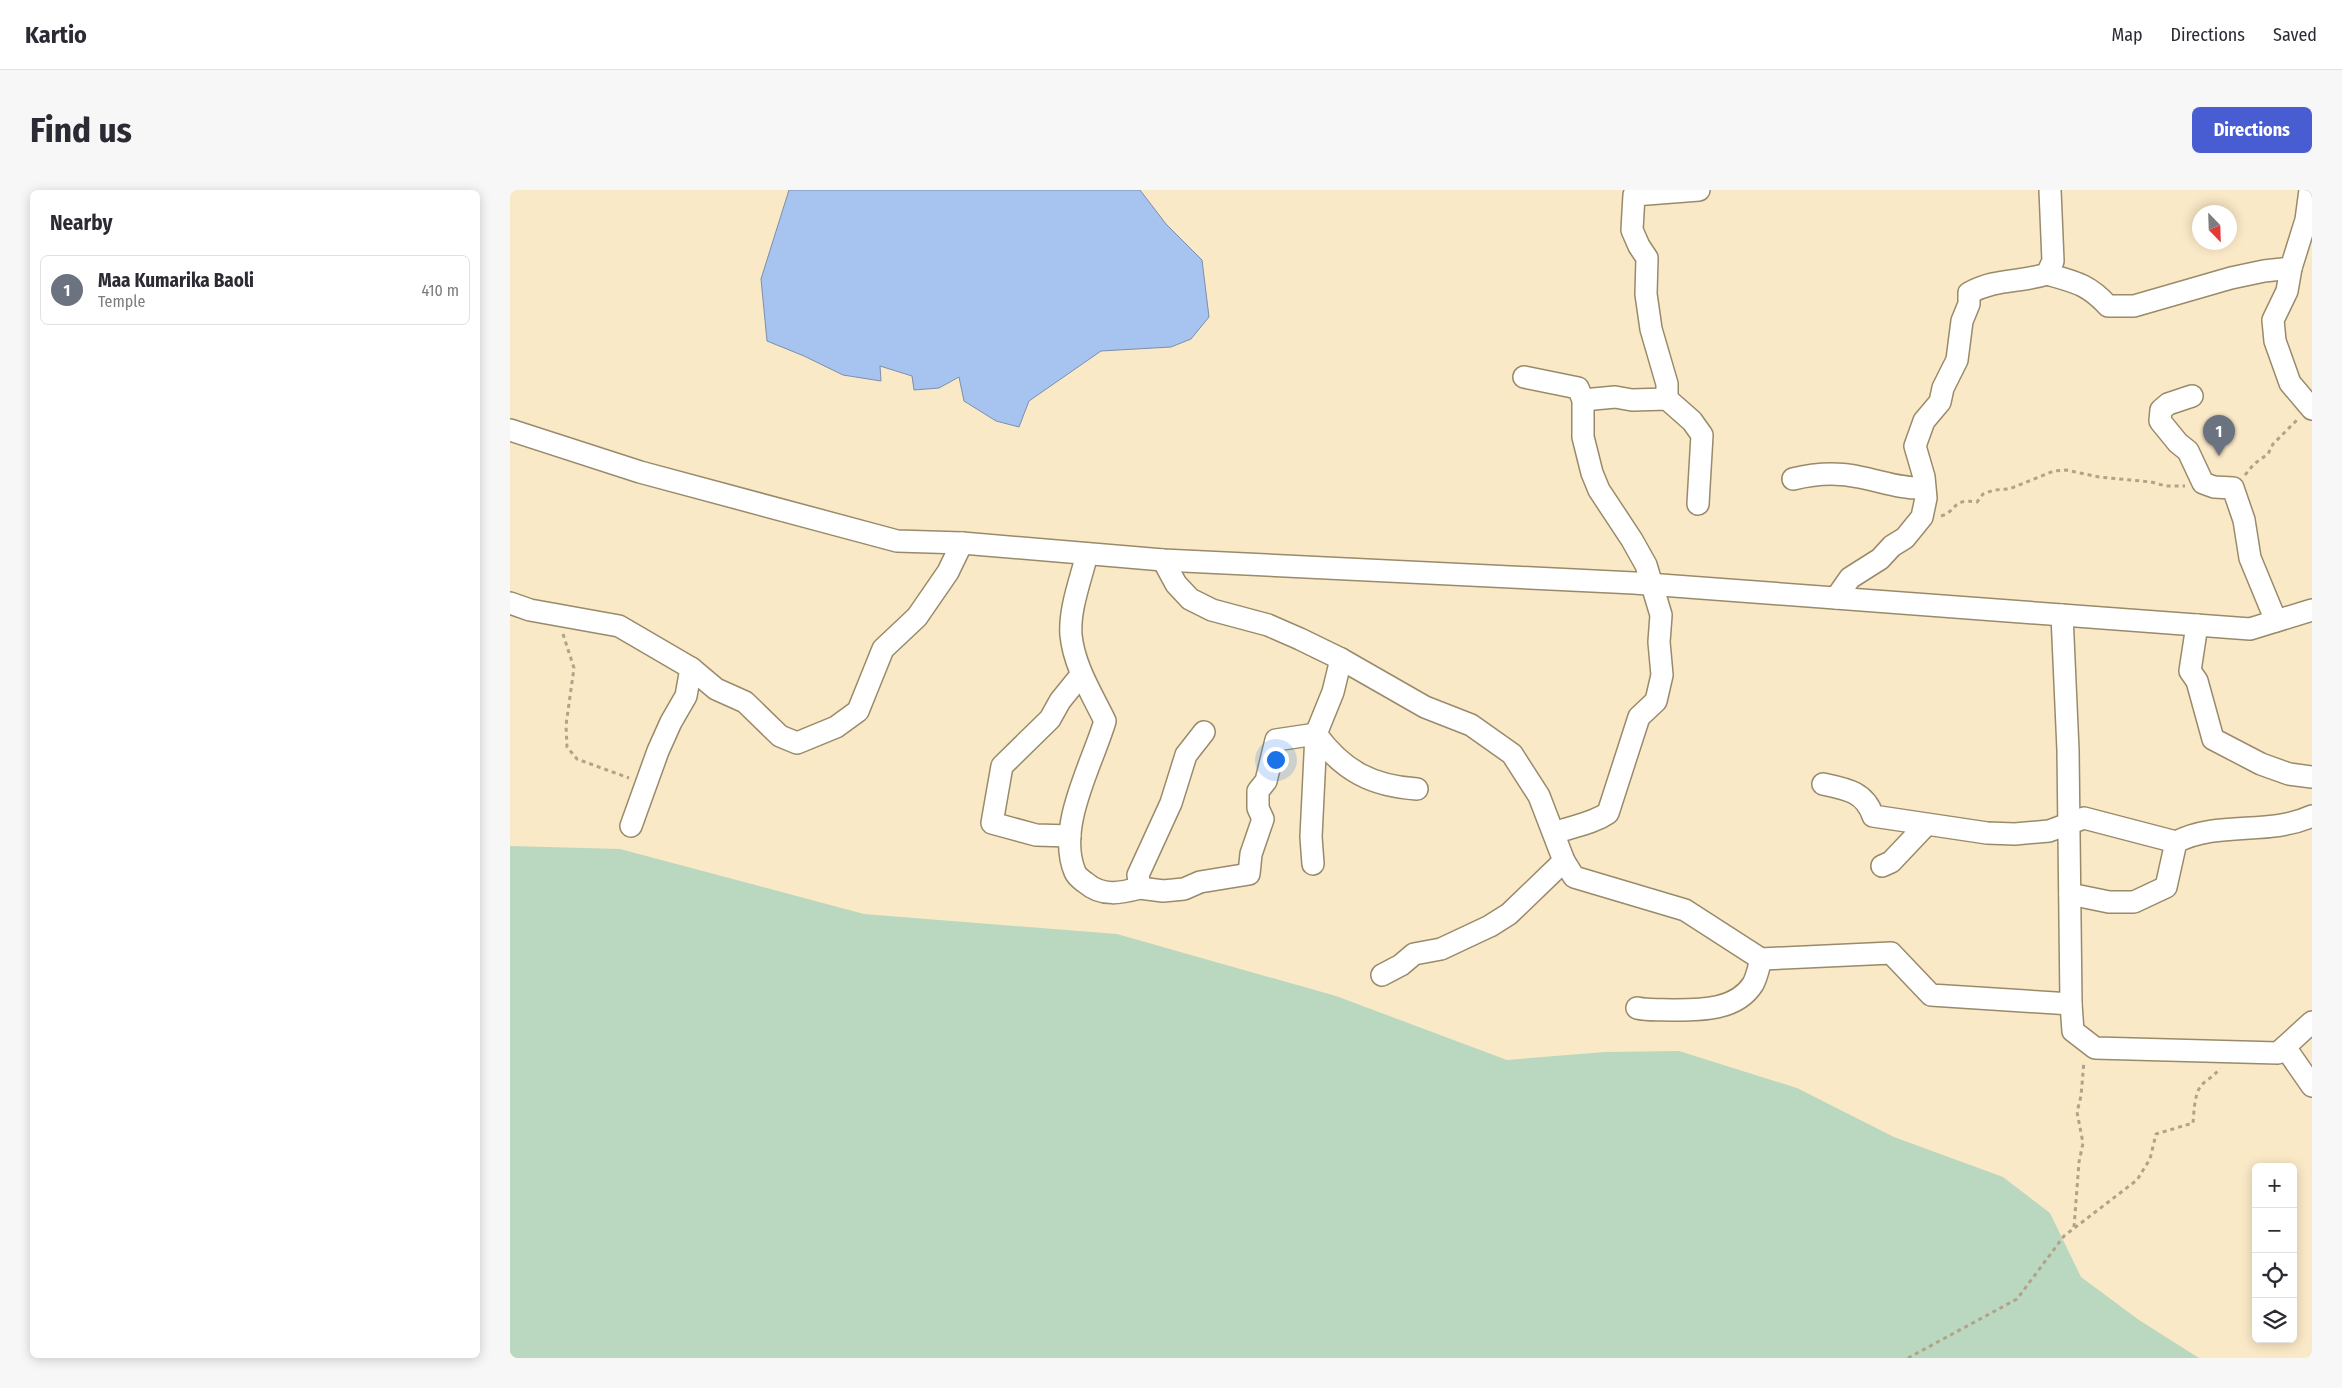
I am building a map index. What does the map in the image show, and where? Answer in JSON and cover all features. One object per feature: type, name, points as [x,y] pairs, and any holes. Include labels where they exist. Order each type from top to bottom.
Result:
[{"type":"street","points":[[1698,504],[1702,435],[1692,421],[1668,399],[1667,384],[1651,329],[1646,294],[1647,258],[1632,230],[1634,195],[1686,193],[1699,190]]},
{"type":"street","points":[[2047,274],[2053,262],[2050,190]]},
{"type":"street","points":[[2306,412],[2290,384],[2275,341],[2273,320],[2287,291],[2291,268],[2306,220],[2310,190]]},
{"type":"street","points":[[1836,598],[1850,578],[1880,560],[1892,546],[1905,538],[1922,517],[1926,498],[1921,462],[1915,446],[1924,421],[1940,402],[1942,388],[1957,360],[1962,321],[1969,304],[1969,293],[1996,282],[2032,279],[2047,274],[2079,283],[2094,291],[2108,306],[2134,306],[2231,278],[2291,268]]},
{"type":"street","points":[[1524,377],[1578,388],[1583,400],[1583,437],[1592,474],[1599,490],[1632,540],[1646,566],[1661,615],[1662,675],[1656,701],[1639,717],[1608,813],[1596,822],[1574,826],[1554,833]]},
{"type":"street","points":[[2192,396],[2168,404],[2161,410],[2160,421],[2188,451],[2203,483],[2214,487],[2233,488],[2244,520],[2250,558],[2276,621]]},
{"type":"street","points":[[1583,400],[1615,398],[1632,400],[1668,399]]},
{"type":"street","points":[[510,430],[640,472],[896,541],[962,543],[1163,560],[1652,584],[2250,629],[2312,610]]},
{"type":"street","points":[[1792,479],[1809,475],[1842,474],[1910,489],[1924,488]]},
{"type":"street","points":[[510,603],[530,610],[619,626],[691,668],[716,689],[745,702],[780,736],[797,742],[836,727],[858,711],[883,649],[917,618],[948,572],[962,543]]},
{"type":"street","points":[[1086,554],[1073,613],[1071,635],[1081,675],[1105,721],[1076,803],[1070,836],[1075,874],[1089,886],[1106,892],[1120,894],[1140,888],[1163,891],[1184,889],[1200,882],[1249,874],[1251,854],[1263,819],[1258,808],[1258,791],[1266,781],[1276,740],[1316,734]]},
{"type":"street","points":[[1163,560],[1176,584],[1190,599],[1212,610],[1268,626],[1341,659],[1425,706],[1470,725],[1512,754],[1539,796],[1564,861],[1574,877],[1685,910],[1761,959],[1892,953],[1931,995],[2071,1004]]},
{"type":"street","points":[[2062,615],[2068,750],[2071,1004],[2073,1031],[2095,1048],[2278,1053],[2312,1022]]},
{"type":"street","points":[[2197,625],[2190,670],[2197,681],[2213,739],[2261,764],[2289,774],[2312,777]]},
{"type":"street","points":[[1313,864],[1311,838],[1316,734],[1333,692],[1341,659]]},
{"type":"street","points":[[631,826],[670,722],[686,696],[691,668]]},
{"type":"street","points":[[1070,836],[1036,835],[992,823],[1002,766],[1050,718],[1060,701],[1081,675]]},
{"type":"street","points":[[1140,888],[1138,875],[1171,803],[1186,756],[1204,732]]},
{"type":"street","points":[[1316,734],[1329,752],[1373,782],[1388,786],[1417,789]]},
{"type":"street","points":[[1823,784],[1849,789],[1869,804],[1873,816],[1987,833],[2015,834],[2049,831],[2084,818],[2176,842],[2188,836],[2217,829],[2297,823],[2312,816]]},
{"type":"street","points":[[1882,866],[1891,862],[1926,825]]},
{"type":"street","points":[[2070,894],[2110,902],[2134,902],[2166,887],[2176,842]]},
{"type":"street","points":[[1382,975],[1400,965],[1414,954],[1441,949],[1490,926],[1509,914],[1564,861]]},
{"type":"street","points":[[1637,1008],[1650,1011],[1695,1011],[1717,1007],[1738,999],[1753,984],[1761,959]]},
{"type":"street","points":[[2285,1047],[2312,1086]]},
{"type":"path","points":[[2233,488],[2254,464],[2268,454],[2273,444],[2292,428],[2306,412]]},
{"type":"path","points":[[1922,517],[1937,518],[1946,515],[1955,504],[1966,500],[1978,502],[1983,494],[1994,490],[2009,490],[2054,471],[2152,482],[2166,486],[2179,487],[2203,483]]},
{"type":"path","points":[[557,630],[564,635],[574,668],[566,725],[567,747],[577,759],[646,784]]},
{"type":"path","points":[[2074,1228],[2079,1162],[2083,1143],[2077,1112],[2088,1042]]},
{"type":"path","points":[[1908,1358],[2017,1299],[2064,1236],[2137,1180],[2150,1159],[2156,1134],[2193,1123],[2195,1103],[2200,1087],[2214,1077],[2229,1051]]},
{"type":"green space","points":[[510,846],[620,849],[864,914],[1117,934],[1336,996],[1507,1060],[1605,1052],[1679,1051],[1797,1088],[1894,1137],[2003,1177],[2050,1213],[2081,1277],[2139,1320],[2199,1358],[510,1358]]},
{"type":"water","points":[[789,190],[1140,190],[1166,224],[1202,260],[1209,317],[1191,339],[1171,347],[1101,351],[1029,401],[1019,427],[996,421],[964,401],[959,377],[939,388],[914,390],[912,376],[880,366],[881,381],[843,375],[767,341],[761,279]]},
{"type":"place","name":"Maa Kumarika Baoli","points":[[2219,456]]}]
